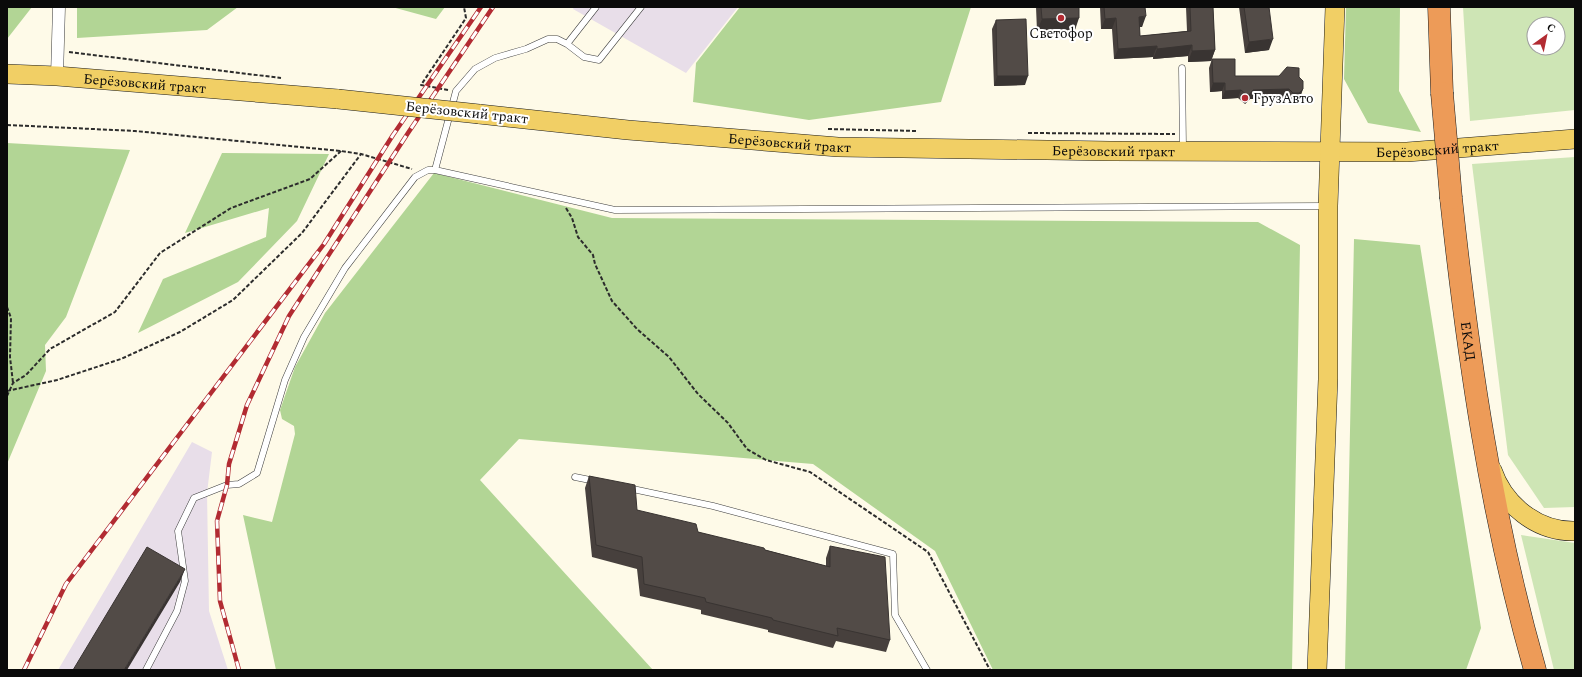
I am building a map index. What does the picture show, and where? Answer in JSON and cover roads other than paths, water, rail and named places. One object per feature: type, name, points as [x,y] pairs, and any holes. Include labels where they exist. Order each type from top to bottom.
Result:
[{"type":"highway","name":"ЕКАД","points":[[1439,7],[1442,93],[1451,198],[1465,325],[1485,449],[1510,571],[1535,670]]},
{"type":"main road","points":[[1317,670],[1328,379],[1328,206],[1336,7]]},
{"type":"main road","name":"Берёзовский тракт","points":[[7,74],[57,76],[338,99],[628,130],[838,147],[1182,143],[1331,152],[1407,152],[1575,139]]},
{"type":"main road","points":[[1485,449],[1495,478],[1511,504],[1535,522],[1563,531],[1575,531]]},
{"type":"street","points":[[57,76],[59,7]]},
{"type":"lane","points":[[567,44],[596,7]]},
{"type":"lane","points":[[435,170],[456,92],[476,69],[495,58],[526,49],[548,39],[557,39],[567,44],[584,57],[600,60],[640,7]]},
{"type":"lane","points":[[1182,68],[1182,143]]},
{"type":"lane","points":[[146,670],[177,611],[185,581],[178,531],[194,498],[227,486],[239,484],[257,473],[285,380],[304,337],[345,268],[391,206],[415,177],[422,172],[435,170],[614,210],[1328,206]]},
{"type":"lane","points":[[575,477],[605,483]]},
{"type":"lane","points":[[621,486],[713,506],[893,554],[895,615],[927,670]]},
{"type":"railway","points":[[24,670],[66,584],[324,244],[393,135],[481,7]]},
{"type":"railway","points":[[239,670],[220,601],[217,521],[227,485],[229,464],[247,405],[289,316],[408,133],[493,7]]},
{"type":"place","name":"Светофор","points":[[1061,18]]},
{"type":"place","name":"ГрузАвто","points":[[1245,98]]}]
